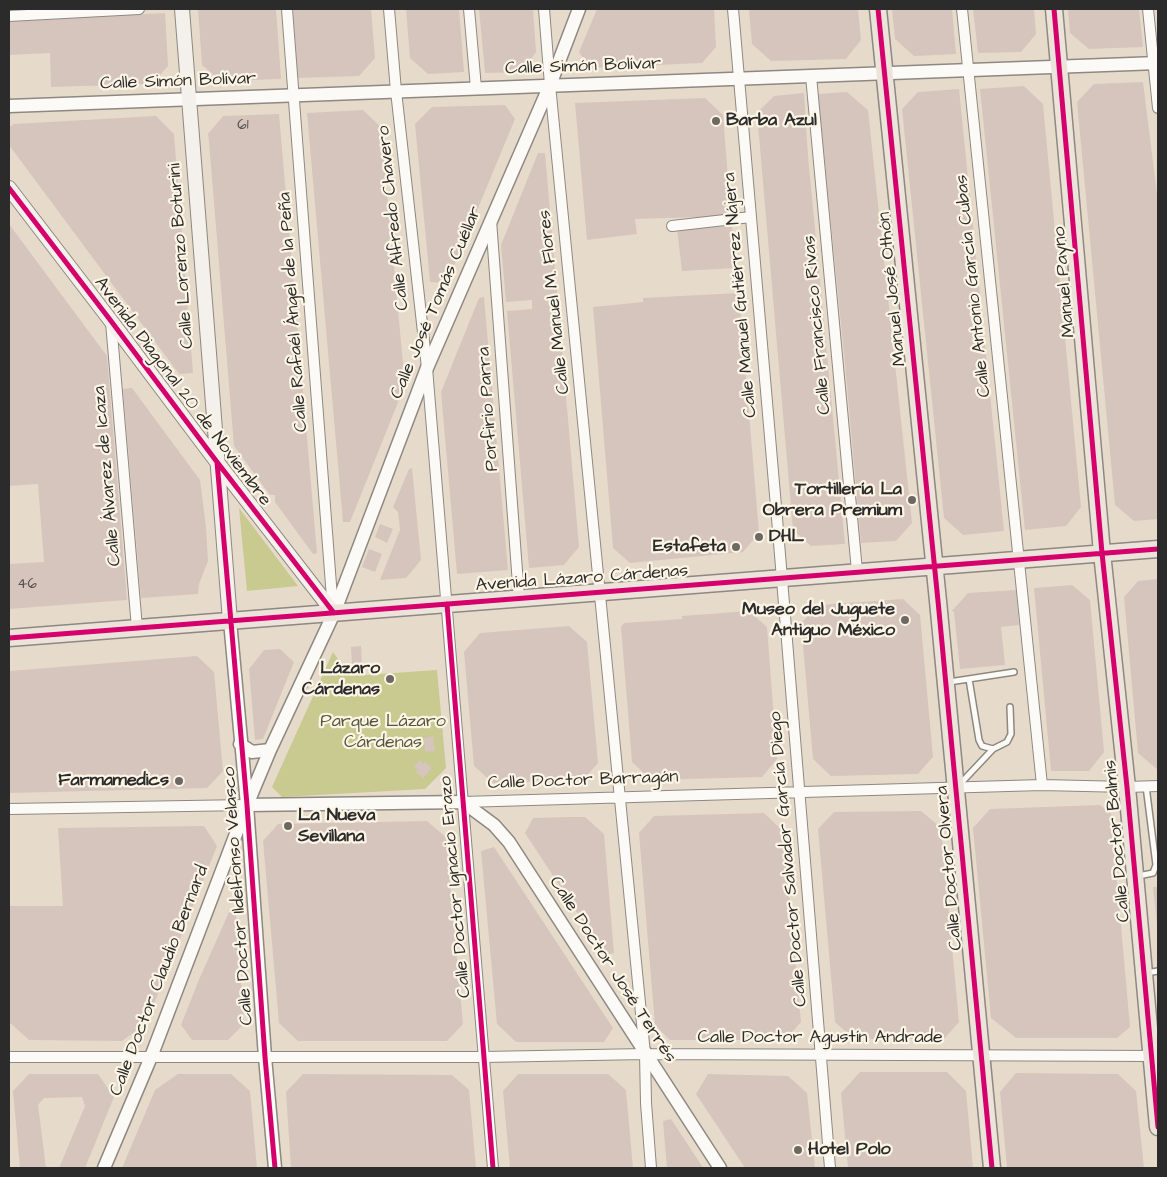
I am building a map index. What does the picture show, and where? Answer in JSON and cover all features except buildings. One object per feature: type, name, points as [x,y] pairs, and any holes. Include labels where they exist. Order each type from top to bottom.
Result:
[{"type":"main road","name":"Calle Lorenzo Boturini","points":[[182,9],[230,621]]},
{"type":"main road","name":"Manuel José Othón","points":[[878,9],[934,566]]},
{"type":"main road","name":"Manuel Payno","points":[[1054,9],[1102,553]]},
{"type":"main road","name":"Avenida Diagonal 20 de Noviembre","points":[[9,188],[334,613]]},
{"type":"main road","name":"Avenida Lázaro Cárdenas","points":[[9,638],[1158,549]]},
{"type":"main road","name":"Calle Doctor Balmis","points":[[1102,553],[1135,876],[1151,972],[1152,1034],[1155,1056],[1158,1128]]},
{"type":"main road","name":"Calle Doctor Olvera","points":[[934,566],[992,1168]]},
{"type":"street","points":[[9,16],[139,9]]},
{"type":"street","name":"Calle Rafaél Ángel de la Peña","points":[[287,9],[334,613]]},
{"type":"street","name":"Calle Alfredo Chavero","points":[[389,9],[426,368],[447,604]]},
{"type":"street","points":[[469,9],[476,88]]},
{"type":"street","name":"Calle Manuel M. Flores","points":[[544,9],[645,1054],[646,1104],[651,1168]]},
{"type":"street","name":"Calle José Tomás Cuéllar","points":[[270,750],[334,613],[426,368],[550,85],[579,9]]},
{"type":"street","name":"Calle Manuel Gutiérrez Nájera","points":[[733,9],[782,578]]},
{"type":"street","name":"Calle Antonio García Cubas","points":[[962,9],[1042,785]]},
{"type":"street","points":[[1148,9],[1156,63],[1158,108]]},
{"type":"street","name":"Calle Simón Bolívar","points":[[9,106],[1156,63]]},
{"type":"street","name":"Calle Francisco Rivas","points":[[811,76],[857,572]]},
{"type":"street","points":[[672,226],[751,217]]},
{"type":"street","name":"Porfirio Parra","points":[[491,218],[520,598]]},
{"type":"street","name":"Calle Álvarez de Icaza","points":[[111,321],[137,628]]},
{"type":"street","name":"Calle Doctor Salvador García Diego","points":[[782,578],[830,1168]]},
{"type":"street","name":"Calle Doctor Ignacio Erazo","points":[[447,604],[494,1168]]},
{"type":"street","name":"Calle Doctor Ildelfonso Velasco","points":[[230,621],[247,805],[275,1168]]},
{"type":"street","points":[[240,744],[252,752],[270,750]]},
{"type":"street","name":"Calle Doctor Claudio Bernard","points":[[104,1168],[151,1057],[247,805],[270,750]]},
{"type":"street","name":"Calle Doctor Barragán","points":[[9,809],[463,802],[1042,785],[1158,786]]},
{"type":"street","name":"Calle Doctor José Terrés","points":[[463,802],[494,825],[509,842],[720,1168]]},
{"type":"street","name":"Calle Doctor Agustín Andrade","points":[[9,1057],[484,1057],[645,1054],[1155,1056]]},
{"type":"lane","points":[[946,682],[1014,672]]},
{"type":"lane","points":[[969,679],[979,740],[982,746],[993,750]]},
{"type":"lane","points":[[956,788],[993,750],[1007,742],[1012,734],[1010,707]]},
{"type":"lane","points":[[1135,876],[1152,873],[1156,865],[1146,786]]},
{"type":"green space","points":[[239,508],[298,586],[247,591]]},
{"type":"green space","name":"Parque Lázaro Cárdenas","points":[[333,652],[350,676],[437,670],[446,768],[425,789],[282,797],[272,787]]},
{"type":"cycle path","points":[[878,9],[938,601],[992,1168]]},
{"type":"cycle path","points":[[1054,9],[1102,553],[1127,787],[1158,1127]]},
{"type":"cycle path","points":[[9,188],[334,613]]},
{"type":"cycle path","points":[[217,462],[247,805],[275,1168]]},
{"type":"cycle path","points":[[9,638],[1158,549]]},
{"type":"cycle path","points":[[447,604],[493,1168]]},
{"type":"place","name":"Barba Azul","points":[[716,121]]},
{"type":"place","name":"Tortillería La Obrera Premium","points":[[912,500]]},
{"type":"place","name":"DHL","points":[[759,537]]},
{"type":"place","name":"Estafeta","points":[[736,547]]},
{"type":"place","name":"Museo del Juguete Antiguo México","points":[[905,620]]},
{"type":"place","name":"Lázaro Cárdenas","points":[[390,679]]},
{"type":"place","name":"Farmamedics","points":[[179,781]]},
{"type":"place","name":"La Nueva Sevillana","points":[[288,826]]},
{"type":"place","name":"Hotel Polo","points":[[798,1150]]}]
